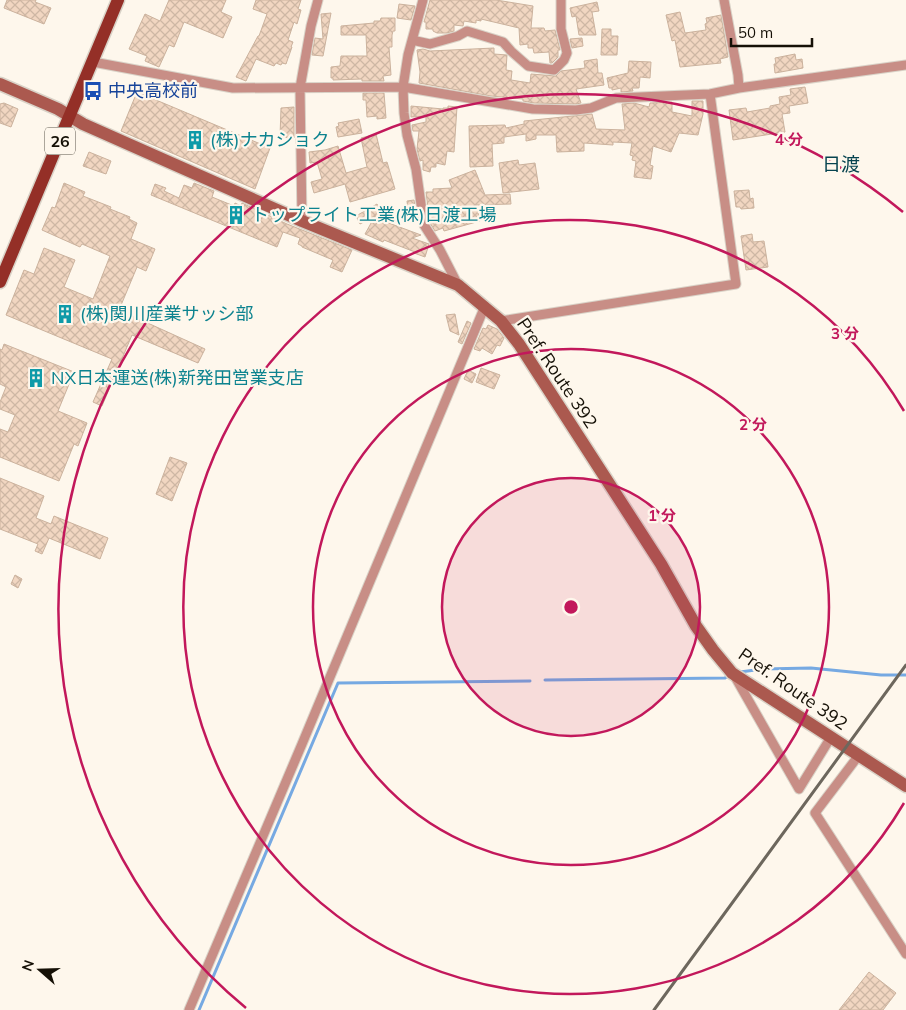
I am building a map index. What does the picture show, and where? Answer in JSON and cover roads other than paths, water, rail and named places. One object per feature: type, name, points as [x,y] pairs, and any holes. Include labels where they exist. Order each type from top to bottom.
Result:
[{"type":"main road","name":"26","points":[[0,282],[118,0]]},
{"type":"main road","name":"Pref. Route 392","points":[[0,84],[58,109],[82,124],[302,221],[458,285],[501,320],[519,344],[661,564],[696,626],[732,673],[906,786]]},
{"type":"street","points":[[302,221],[300,88],[311,26],[318,0]]},
{"type":"street","points":[[423,0],[412,40],[403,87],[404,113],[407,135],[416,169],[424,225],[440,250],[458,285]]},
{"type":"street","points":[[412,40],[430,44],[458,36],[467,31],[503,42],[528,66],[554,70],[564,60],[567,53],[561,29],[561,0]]},
{"type":"street","points":[[724,0],[738,75],[738,88]]},
{"type":"street","points":[[93,62],[232,88],[403,87],[534,109],[567,110],[591,108],[616,98],[710,94],[738,88],[906,65]]},
{"type":"street","points":[[501,320],[736,284],[710,94]]},
{"type":"street","points":[[189,1010],[485,306]]},
{"type":"street","points":[[732,673],[799,789],[831,736]]},
{"type":"street","points":[[859,755],[815,813],[906,954]]},
{"type":"waterway","points":[[740,672],[763,669],[811,668],[881,675],[906,675]]},
{"type":"waterway","points":[[545,680],[725,678],[729,675]]},
{"type":"waterway","points":[[199,1010],[338,683],[530,681]]},
{"type":"railway","points":[[654,1010],[906,665]]},
{"type":"place","name":"中央高校前","points":[[93,91]]},
{"type":"place","name":"(株)ナカショク","points":[[195,140]]},
{"type":"place","name":"トップライト工業(株)日渡工場","points":[[236,215]]},
{"type":"place","name":"(株)関川産業サッシ部","points":[[65,314]]},
{"type":"place","name":"NX日本運送(株)新発田営業支店","points":[[36,378]]},
{"type":"district","name":"日渡","points":[[841,164]]}]
